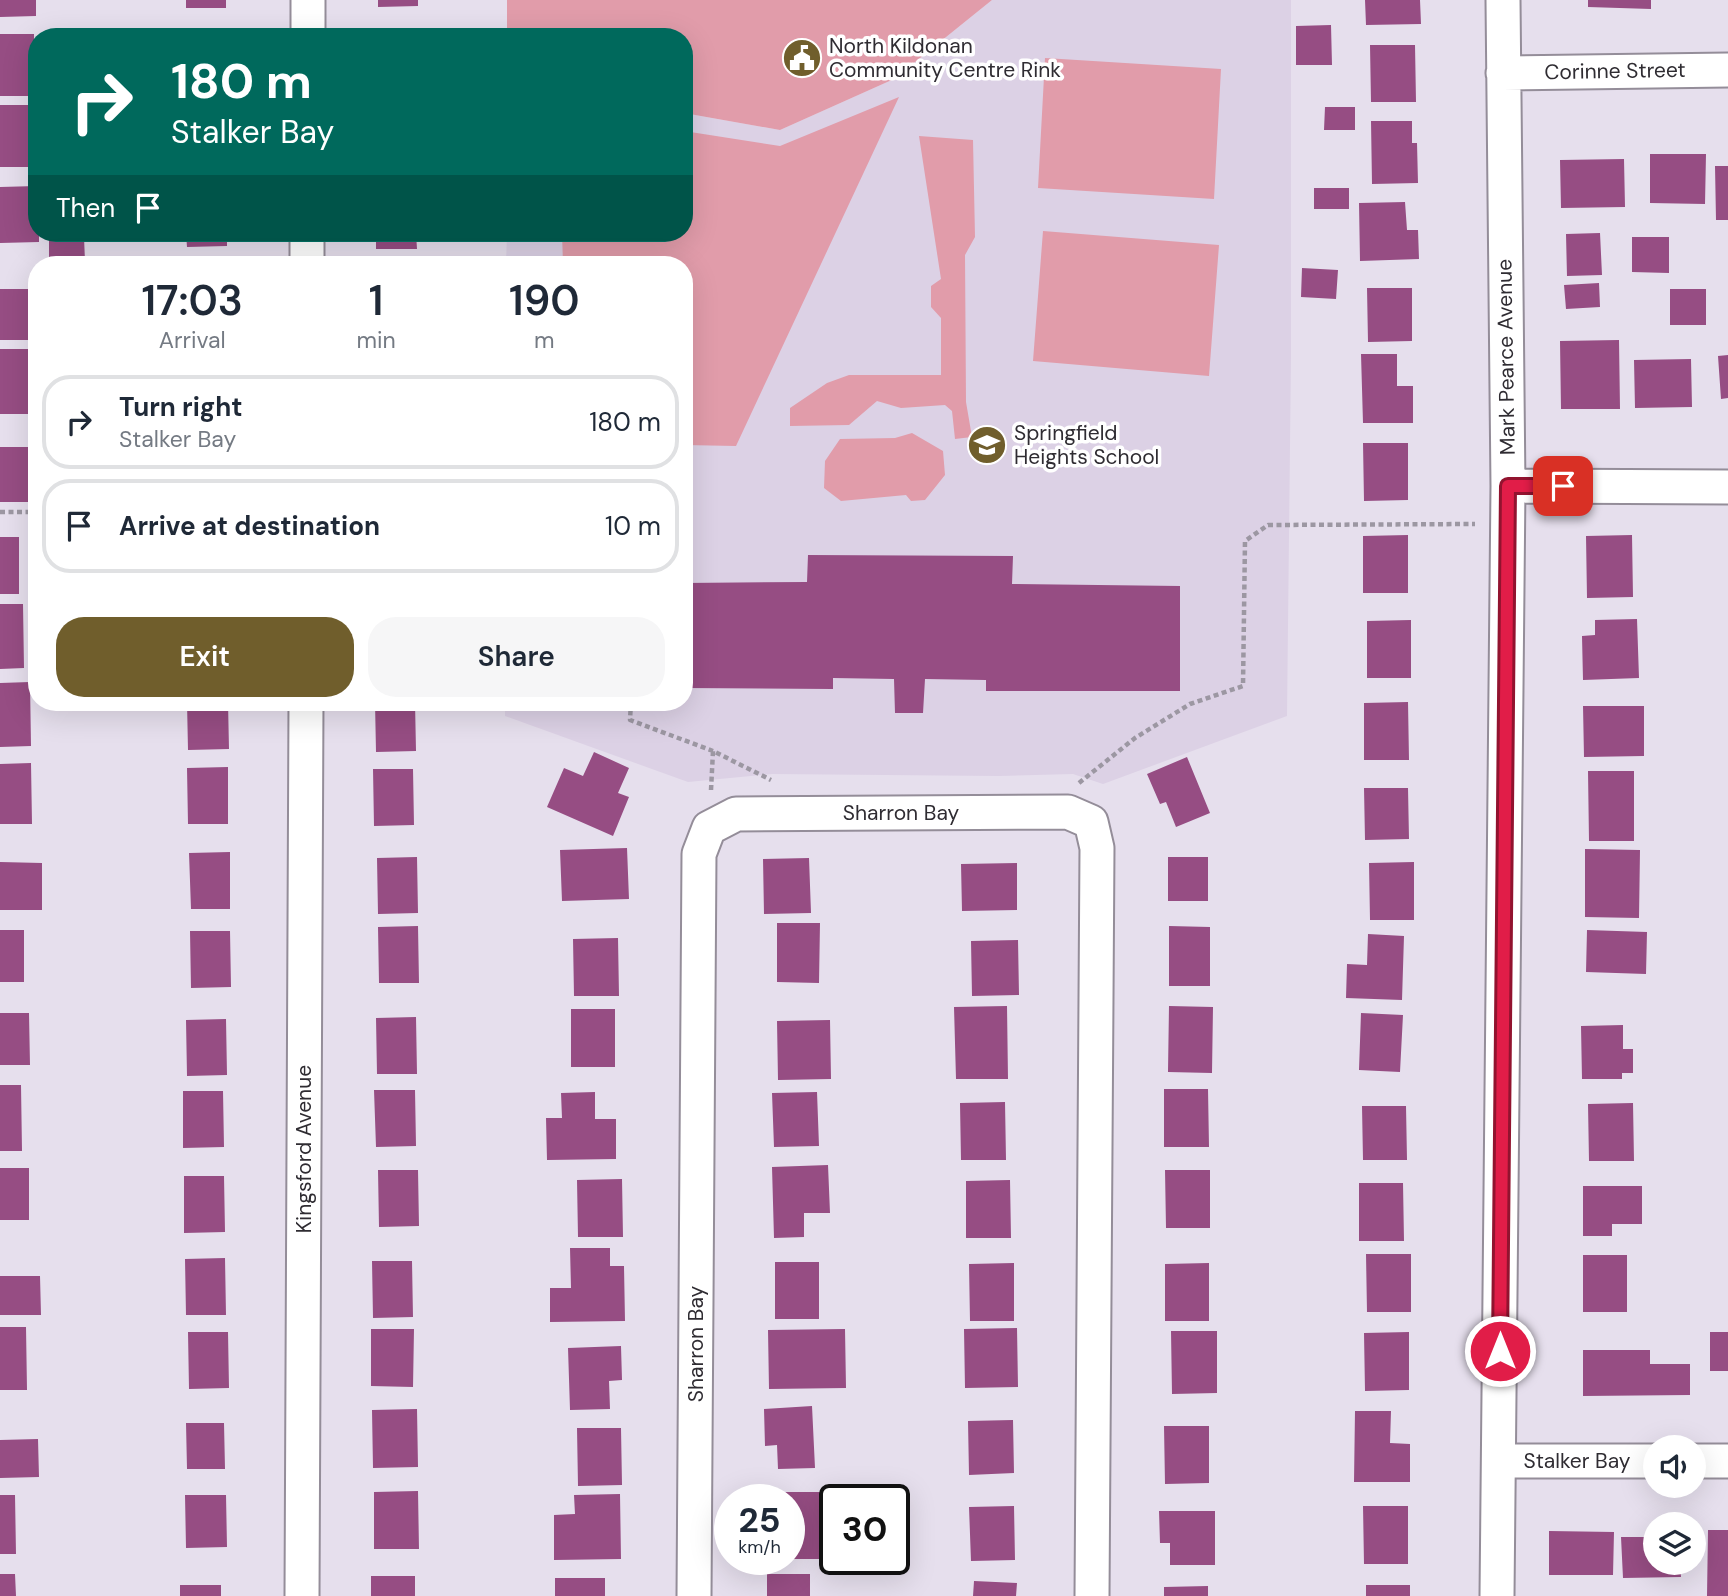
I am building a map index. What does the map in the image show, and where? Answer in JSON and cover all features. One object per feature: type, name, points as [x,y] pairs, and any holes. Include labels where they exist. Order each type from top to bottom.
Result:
[{"type":"street","points":[[308,0],[308,28]]},
{"type":"street","name":"Mark Pearce Avenue","points":[[1497,1596],[1508,486],[1503,0]]},
{"type":"street","name":"Corinne Street","points":[[1503,73],[1728,70]]},
{"type":"street","points":[[1508,486],[1728,487]]},
{"type":"street","name":"Kingsford Avenue","points":[[302,1596],[306,711]]},
{"type":"street","name":"Sharron Bay","points":[[694,1596],[699,854],[709,828],[736,814],[1068,812],[1091,822],[1097,848],[1092,1596]]},
{"type":"street","name":"Stalker Bay","points":[[1499,1461],[1643,1461]]},
{"type":"street","points":[[1706,1461],[1728,1461]]},
{"type":"path","points":[[0,512],[28,512]]},
{"type":"path","points":[[1063,813],[1076,785],[1135,738],[1190,704],[1243,686],[1245,541],[1268,525],[1507,525]]},
{"type":"path","points":[[631,711],[631,720],[713,751]]},
{"type":"shaded area","name":"North Kildonan Community Centre Rink","points":[[507,0],[992,0],[894,79],[780,130],[693,115],[693,28],[507,28]]},
{"type":"shaded area","name":"Springfield Heights School","points":[[992,0],[1291,0],[1287,716],[1103,784],[1073,774],[772,774],[688,782],[505,716],[505,711],[693,711],[693,256],[506,256],[507,242],[693,242],[693,115],[780,130],[894,79]]},
{"type":"shaded area","points":[[1045,58],[1221,69],[1214,199],[1038,188]]},
{"type":"shaded area","points":[[899,97],[736,446],[693,445],[693,256],[563,256],[562,242],[693,242],[693,132],[780,146]]},
{"type":"shaded area","points":[[919,136],[973,140],[975,237],[965,255],[966,402],[972,437],[955,439],[952,411],[945,405],[901,408],[877,401],[849,425],[790,426],[790,408],[827,383],[849,375],[941,375],[941,318],[931,307],[931,286],[941,279]]},
{"type":"shaded area","points":[[1043,231],[1219,245],[1209,376],[1033,361]]},
{"type":"shaded area","points":[[912,433],[943,451],[945,475],[925,500],[911,501],[906,495],[841,501],[824,488],[825,461],[840,439],[895,438]]},
{"type":"building","points":[[0,0],[36,0],[36,16],[0,17]]},
{"type":"building","points":[[186,0],[226,0],[226,8],[186,8]]},
{"type":"building","points":[[378,0],[418,0],[418,6],[378,7]]},
{"type":"building","points":[[1365,0],[1420,0],[1421,24],[1366,25]]},
{"type":"building","points":[[1588,0],[1651,0],[1651,9],[1588,7]]},
{"type":"building","points":[[1331,25],[1332,65],[1296,65],[1296,26]]},
{"type":"building","points":[[0,34],[28,34],[28,96],[0,96]]},
{"type":"building","points":[[1370,45],[1415,45],[1416,102],[1371,102]]},
{"type":"building","points":[[0,105],[28,105],[28,167],[0,167]]},
{"type":"building","points":[[1325,107],[1355,107],[1355,130],[1324,130]]},
{"type":"building","points":[[1371,121],[1412,121],[1412,143],[1417,143],[1418,183],[1372,184]]},
{"type":"building","points":[[1650,154],[1706,154],[1705,204],[1650,203]]},
{"type":"building","points":[[1624,159],[1625,207],[1561,208],[1560,160]]},
{"type":"building","points":[[1715,166],[1728,166],[1728,220],[1716,220]]},
{"type":"building","points":[[28,186],[28,242],[39,242],[0,243],[0,187]]},
{"type":"building","points":[[1314,188],[1349,188],[1349,209],[1314,209]]},
{"type":"building","points":[[1405,202],[1407,230],[1418,230],[1419,259],[1360,261],[1359,203]]},
{"type":"building","points":[[1600,233],[1602,275],[1567,276],[1566,234]]},
{"type":"building","points":[[1632,237],[1669,237],[1669,273],[1632,272]]},
{"type":"building","points":[[49,242],[84,242],[85,256],[49,256]]},
{"type":"building","points":[[187,242],[227,242],[227,246],[187,247]]},
{"type":"building","points":[[376,242],[417,242],[417,249],[376,249]]},
{"type":"building","points":[[1302,268],[1338,270],[1336,299],[1301,297]]},
{"type":"building","points":[[1599,283],[1600,307],[1566,309],[1564,285]]},
{"type":"building","points":[[1367,288],[1412,288],[1412,341],[1368,342]]},
{"type":"building","points":[[0,289],[28,289],[28,340],[0,340]]},
{"type":"building","points":[[1670,289],[1706,289],[1706,325],[1670,325]]},
{"type":"building","points":[[1619,340],[1620,409],[1561,409],[1560,341]]},
{"type":"building","points":[[0,349],[28,349],[28,414],[0,414]]},
{"type":"building","points":[[1361,354],[1397,354],[1397,386],[1413,386],[1413,423],[1363,423]]},
{"type":"building","points":[[1728,355],[1728,398],[1721,399],[1718,356]]},
{"type":"building","points":[[1691,359],[1692,407],[1635,408],[1634,360]]},
{"type":"building","points":[[1363,443],[1408,443],[1408,500],[1364,501]]},
{"type":"building","points":[[0,447],[28,447],[28,502],[0,502]]},
{"type":"building","points":[[1408,535],[1408,593],[1363,593],[1363,536]]},
{"type":"building","points":[[1632,535],[1633,597],[1587,598],[1586,536]]},
{"type":"building","points":[[0,537],[19,537],[19,594],[0,594]]},
{"type":"building","points":[[808,555],[1013,556],[1012,584],[1180,586],[1180,691],[986,691],[986,680],[925,679],[923,713],[895,713],[894,679],[833,678],[833,689],[693,688],[693,583],[807,582]]},
{"type":"building","points":[[0,604],[23,604],[24,668],[0,669]]},
{"type":"building","points":[[1637,619],[1639,678],[1583,680],[1582,636],[1595,635],[1595,620]]},
{"type":"building","points":[[1411,620],[1411,678],[1367,678],[1367,621]]},
{"type":"building","points":[[28,682],[31,746],[0,747],[0,683]]},
{"type":"building","points":[[1408,702],[1409,760],[1364,760],[1364,703]]},
{"type":"building","points":[[1583,706],[1644,706],[1644,756],[1584,757]]},
{"type":"building","points":[[187,711],[228,711],[229,749],[188,750]]},
{"type":"building","points":[[375,711],[415,711],[416,751],[376,752]]},
{"type":"building","points":[[594,752],[629,768],[618,793],[629,797],[613,836],[547,807],[564,768],[583,776]]},
{"type":"building","points":[[1187,757],[1210,813],[1176,827],[1166,802],[1160,804],[1147,774]]},
{"type":"building","points":[[31,763],[32,824],[0,824],[0,764]]},
{"type":"building","points":[[228,767],[228,824],[188,824],[187,768]]},
{"type":"building","points":[[373,769],[413,769],[414,825],[374,826]]},
{"type":"building","points":[[1588,771],[1634,771],[1634,841],[1589,841]]},
{"type":"building","points":[[1364,788],[1408,788],[1409,839],[1365,840]]},
{"type":"building","points":[[627,848],[629,899],[562,901],[560,850]]},
{"type":"building","points":[[1585,849],[1640,850],[1639,918],[1585,917]]},
{"type":"building","points":[[230,852],[230,909],[191,909],[189,853]]},
{"type":"building","points":[[417,857],[418,913],[378,914],[377,858]]},
{"type":"building","points":[[1168,857],[1208,857],[1208,901],[1168,901]]},
{"type":"building","points":[[809,858],[811,913],[764,914],[763,859]]},
{"type":"building","points":[[0,862],[42,863],[42,910],[0,910]]},
{"type":"building","points":[[1414,862],[1414,920],[1370,920],[1369,863]]},
{"type":"building","points":[[1017,863],[1017,910],[962,911],[961,864]]},
{"type":"building","points":[[777,923],[820,923],[819,983],[777,982]]},
{"type":"building","points":[[418,926],[419,983],[379,983],[378,927]]},
{"type":"building","points":[[1169,926],[1210,927],[1210,986],[1169,986]]},
{"type":"building","points":[[0,930],[24,930],[24,982],[0,982]]},
{"type":"building","points":[[1587,930],[1647,932],[1646,974],[1586,972]]},
{"type":"building","points":[[190,931],[230,931],[231,987],[191,988]]},
{"type":"building","points":[[1368,934],[1404,936],[1402,1000],[1346,998],[1347,964],[1367,965]]},
{"type":"building","points":[[618,938],[619,996],[574,996],[573,939]]},
{"type":"building","points":[[1018,940],[1019,995],[972,996],[971,941]]},
{"type":"building","points":[[1007,1006],[1008,1079],[956,1079],[954,1007]]},
{"type":"building","points":[[1169,1006],[1213,1007],[1212,1073],[1168,1072]]},
{"type":"building","points":[[571,1009],[615,1009],[615,1067],[571,1067]]},
{"type":"building","points":[[0,1013],[29,1013],[30,1065],[0,1065]]},
{"type":"building","points":[[1361,1013],[1403,1015],[1400,1072],[1359,1070]]},
{"type":"building","points":[[416,1017],[417,1074],[377,1074],[376,1018]]},
{"type":"building","points":[[226,1019],[227,1075],[187,1076],[186,1020]]},
{"type":"building","points":[[830,1020],[831,1079],[778,1080],[777,1021]]},
{"type":"building","points":[[1623,1025],[1623,1049],[1633,1049],[1633,1073],[1622,1073],[1622,1079],[1582,1079],[1581,1026]]},
{"type":"building","points":[[0,1085],[21,1085],[22,1151],[0,1151]]},
{"type":"building","points":[[1164,1089],[1208,1089],[1209,1147],[1164,1147]]},
{"type":"building","points":[[374,1090],[415,1090],[416,1146],[376,1147]]},
{"type":"building","points":[[183,1091],[223,1091],[224,1147],[183,1148]]},
{"type":"building","points":[[595,1092],[595,1119],[616,1119],[616,1159],[547,1160],[546,1118],[562,1118],[561,1093]]},
{"type":"building","points":[[817,1092],[819,1146],[774,1147],[772,1093]]},
{"type":"building","points":[[1005,1102],[1006,1160],[961,1160],[960,1103]]},
{"type":"building","points":[[1633,1103],[1634,1161],[1589,1161],[1588,1104]]},
{"type":"building","points":[[1362,1106],[1406,1106],[1407,1160],[1363,1160]]},
{"type":"building","points":[[828,1165],[830,1213],[804,1213],[804,1237],[774,1238],[772,1167]]},
{"type":"building","points":[[0,1168],[29,1168],[29,1220],[0,1220]]},
{"type":"building","points":[[378,1170],[418,1170],[419,1226],[379,1227]]},
{"type":"building","points":[[1165,1170],[1210,1170],[1210,1228],[1166,1228]]},
{"type":"building","points":[[184,1176],[224,1176],[225,1232],[184,1233]]},
{"type":"building","points":[[622,1179],[623,1237],[578,1237],[577,1180]]},
{"type":"building","points":[[1010,1180],[1011,1238],[966,1238],[966,1181]]},
{"type":"building","points":[[1359,1183],[1403,1183],[1404,1241],[1359,1241]]},
{"type":"building","points":[[1583,1186],[1642,1186],[1642,1224],[1612,1224],[1612,1236],[1583,1236]]},
{"type":"building","points":[[570,1248],[610,1248],[610,1266],[624,1266],[625,1321],[550,1322],[550,1288],[571,1288]]},
{"type":"building","points":[[1366,1254],[1411,1254],[1411,1312],[1367,1312]]},
{"type":"building","points":[[1583,1255],[1627,1255],[1627,1312],[1583,1312]]},
{"type":"building","points":[[225,1258],[226,1315],[186,1315],[185,1259]]},
{"type":"building","points":[[372,1261],[412,1261],[413,1317],[373,1318]]},
{"type":"building","points":[[775,1262],[819,1262],[819,1319],[775,1319]]},
{"type":"building","points":[[1014,1263],[1014,1321],[970,1321],[969,1264]]},
{"type":"building","points":[[1209,1263],[1209,1321],[1165,1321],[1165,1264]]},
{"type":"building","points":[[0,1276],[40,1276],[41,1315],[0,1315]]},
{"type":"building","points":[[0,1327],[26,1327],[27,1390],[0,1390]]},
{"type":"building","points":[[1017,1328],[1018,1387],[965,1388],[964,1329]]},
{"type":"building","points":[[371,1329],[414,1329],[413,1387],[371,1386]]},
{"type":"building","points":[[845,1329],[846,1388],[769,1389],[768,1330]]},
{"type":"building","points":[[1171,1331],[1217,1331],[1217,1393],[1172,1394]]},
{"type":"building","points":[[188,1332],[228,1332],[229,1388],[189,1389]]},
{"type":"building","points":[[1409,1332],[1409,1390],[1365,1391],[1364,1333]]},
{"type":"building","points":[[1710,1332],[1728,1332],[1728,1371],[1710,1371]]},
{"type":"building","points":[[621,1346],[622,1380],[609,1381],[610,1409],[570,1410],[568,1348]]},
{"type":"building","points":[[1583,1350],[1650,1350],[1650,1364],[1690,1364],[1690,1395],[1583,1396]]},
{"type":"building","points":[[812,1406],[815,1468],[778,1469],[777,1445],[765,1446],[764,1409]]},
{"type":"building","points":[[417,1409],[418,1467],[373,1468],[372,1410]]},
{"type":"building","points":[[1355,1411],[1391,1411],[1390,1443],[1410,1444],[1410,1482],[1354,1482]]},
{"type":"building","points":[[1013,1420],[1014,1473],[969,1475],[968,1421]]},
{"type":"building","points":[[186,1423],[224,1423],[225,1469],[187,1469]]},
{"type":"building","points":[[1164,1426],[1209,1426],[1209,1483],[1165,1484]]},
{"type":"building","points":[[577,1428],[621,1428],[622,1485],[578,1486]]},
{"type":"building","points":[[38,1439],[39,1477],[0,1478],[0,1440]]},
{"type":"building","points":[[418,1491],[419,1549],[374,1549],[374,1492]]},
{"type":"building","points":[[805,1492],[819,1492],[819,1559],[805,1559]]},
{"type":"building","points":[[620,1494],[621,1559],[554,1560],[554,1515],[575,1514],[574,1495]]},
{"type":"building","points":[[0,1495],[15,1495],[16,1554],[0,1554]]},
{"type":"building","points":[[185,1495],[226,1495],[227,1547],[186,1548]]},
{"type":"building","points":[[1014,1506],[1015,1560],[971,1561],[969,1507]]},
{"type":"building","points":[[1363,1506],[1408,1506],[1408,1564],[1364,1564]]},
{"type":"building","points":[[1159,1511],[1215,1511],[1215,1565],[1170,1565],[1170,1543],[1160,1543]]},
{"type":"building","points":[[1708,1530],[1728,1530],[1728,1596],[1707,1596]]},
{"type":"building","points":[[1549,1531],[1614,1532],[1613,1575],[1549,1575]]},
{"type":"building","points":[[1621,1537],[1643,1537],[1643,1575],[1681,1577],[1623,1578]]},
{"type":"building","points":[[0,1574],[15,1574],[16,1596],[0,1596]]},
{"type":"building","points":[[810,1574],[810,1596],[767,1596],[767,1575]]},
{"type":"building","points":[[371,1576],[415,1576],[415,1596],[371,1596]]},
{"type":"building","points":[[555,1578],[605,1578],[605,1596],[555,1596]]},
{"type":"building","points":[[974,1581],[1017,1583],[1016,1596],[973,1596]]},
{"type":"building","points":[[180,1585],[221,1585],[221,1596],[180,1596]]},
{"type":"building","points":[[1366,1585],[1410,1585],[1410,1596],[1366,1596]]},
{"type":"building","points":[[1208,1586],[1208,1596],[1164,1596],[1164,1587]]},
{"type":"place","name":"North Kildonan Community Centre Rink","points":[[802,58]]},
{"type":"place","name":"Springfield Heights School","points":[[987,445]]},
{"type":"route","points":[[1500,1351],[1508,486],[1563,486]]}]
